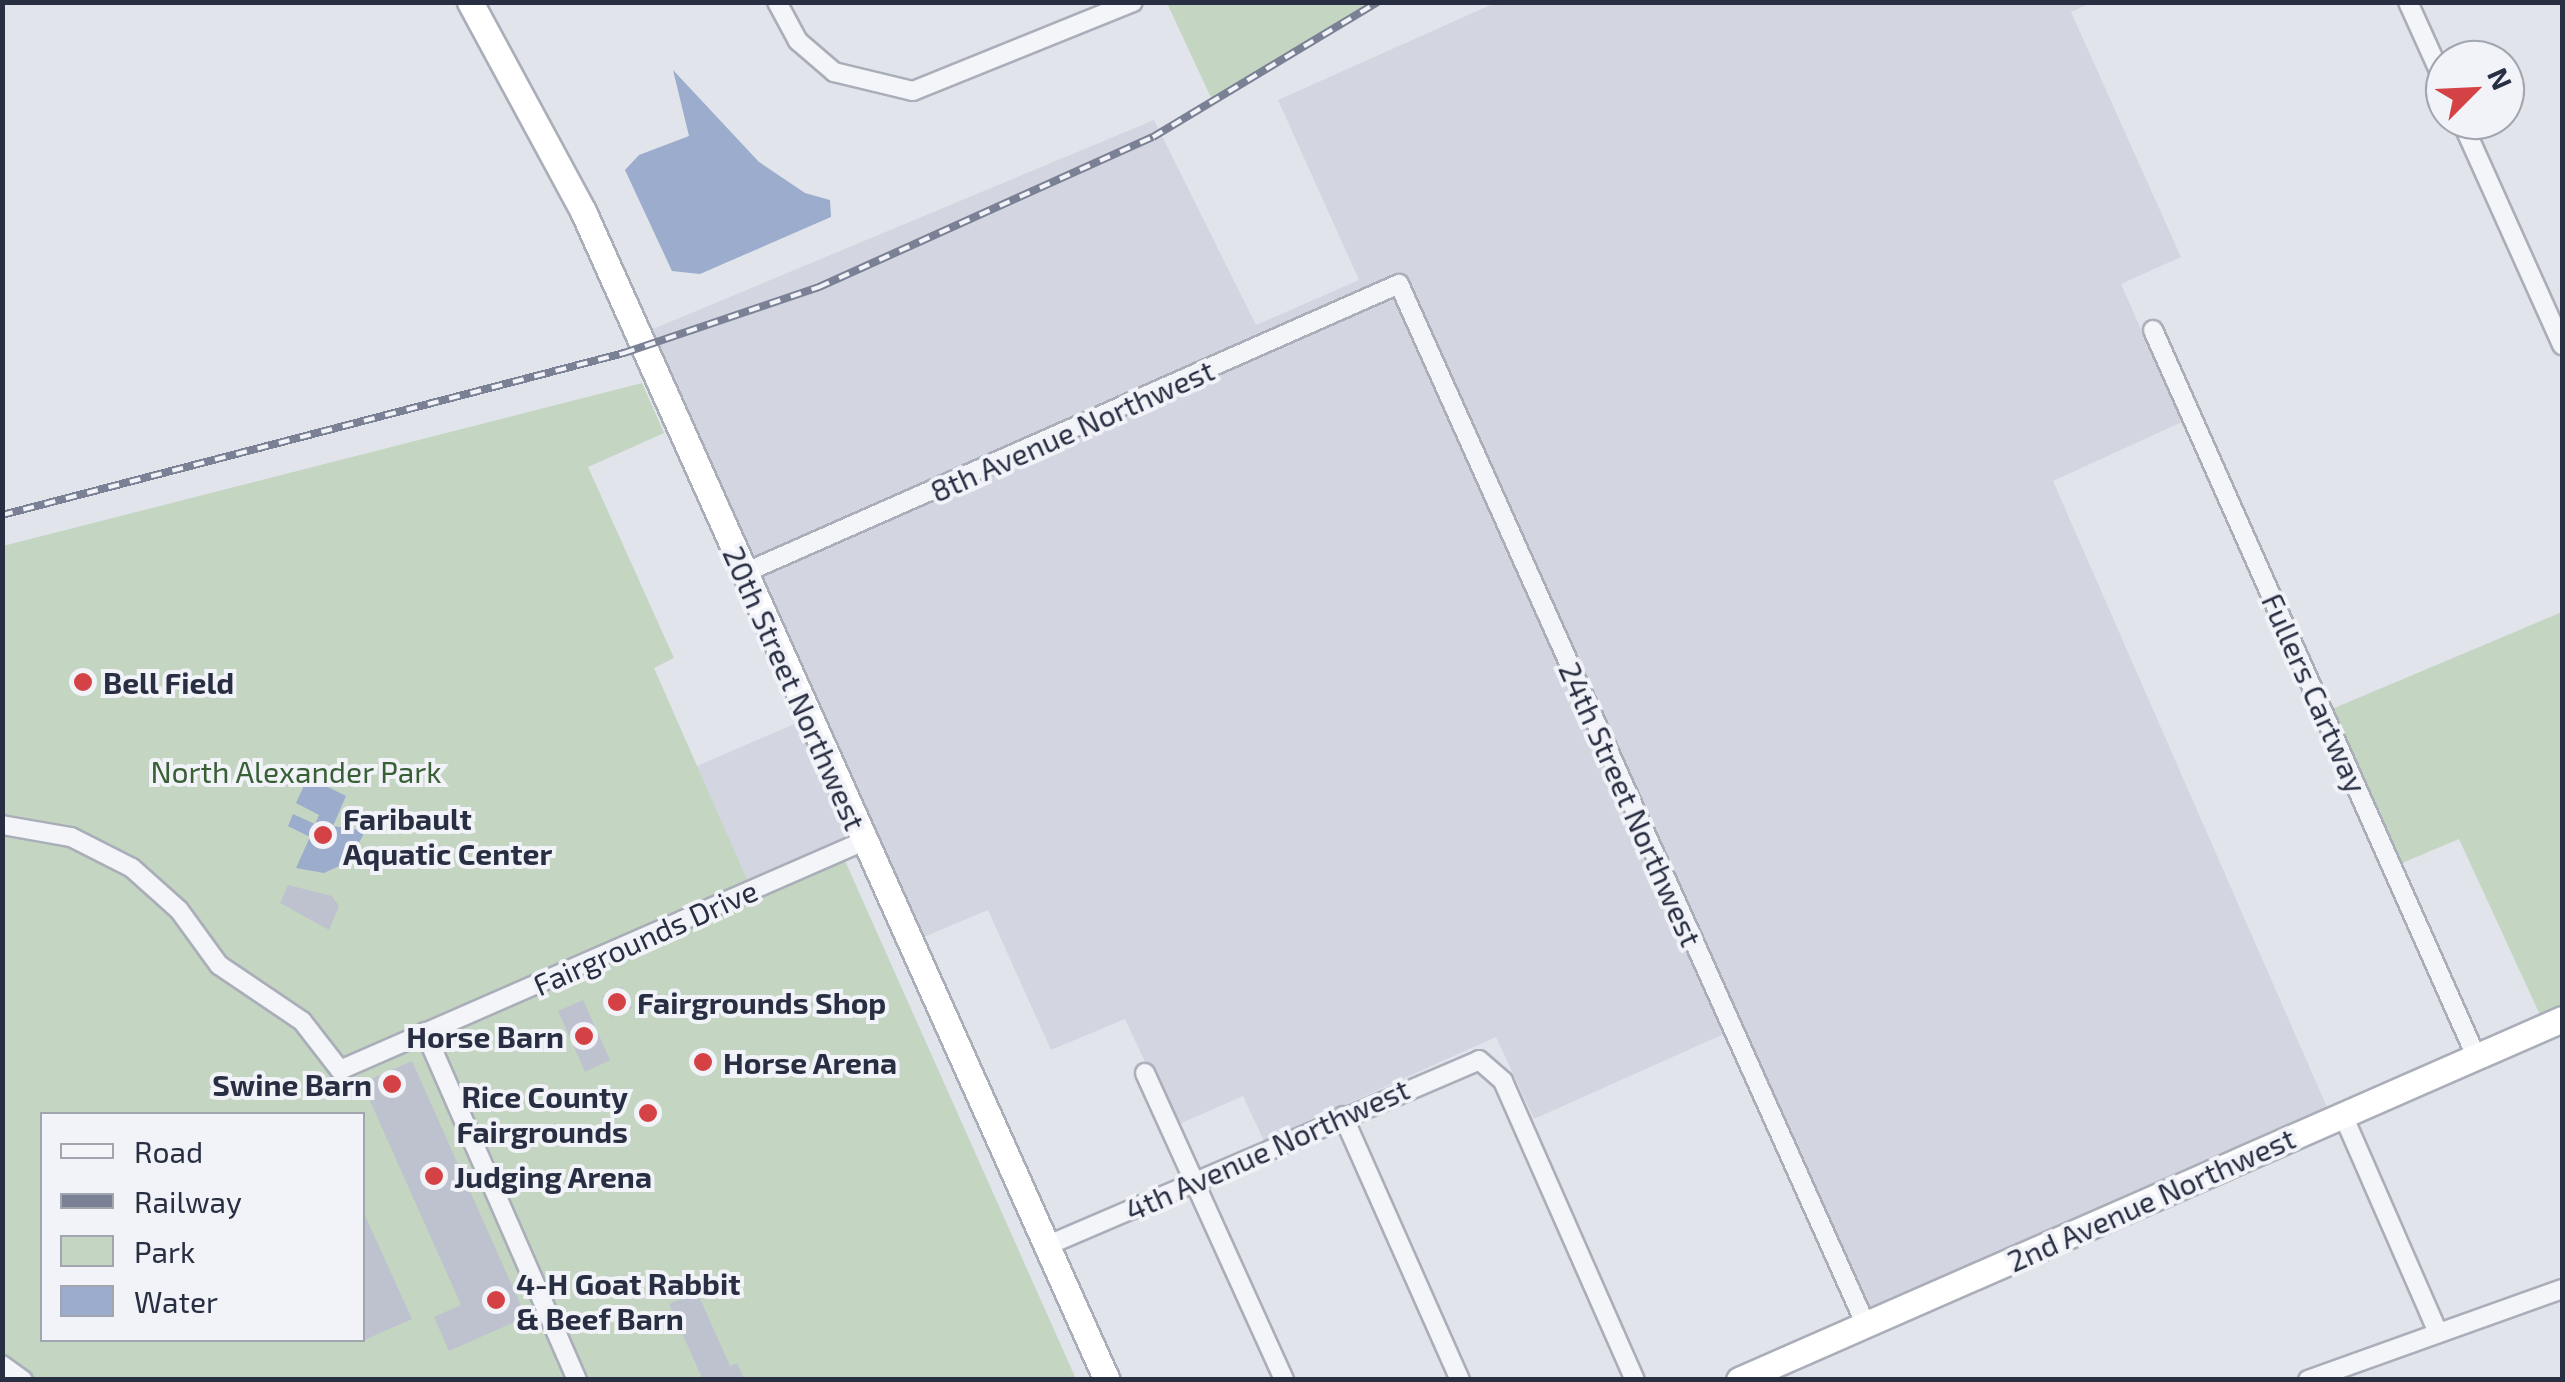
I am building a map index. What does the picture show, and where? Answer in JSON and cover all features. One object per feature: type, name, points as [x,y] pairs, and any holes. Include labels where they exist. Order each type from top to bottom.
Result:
[{"type":"highway","name":"20th Street Northwest","points":[[470,2],[571,186],[1107,1380]]},
{"type":"highway","name":"2nd Avenue Northwest","points":[[1739,1380],[2562,1018]]},
{"type":"street","points":[[777,2],[798,41],[834,72],[913,92],[1133,2]]},
{"type":"street","points":[[2408,2],[2425,40]]},
{"type":"street","points":[[2470,140],[2562,345]]},
{"type":"street","name":"8th Avenue Northwest","points":[[744,574],[1399,284]]},
{"type":"street","name":"24th Street Northwest","points":[[1399,284],[1865,1323]]},
{"type":"street","name":"Fullers Cartway","points":[[2153,330],[2476,1056]]},
{"type":"street","name":"Fairgrounds Drive","points":[[2,825],[70,837],[132,868],[178,910],[230,976],[302,1021],[340,1070],[864,842]]},
{"type":"street","points":[[425,1032],[577,1380]]},
{"type":"street","name":"4th Avenue Northwest","points":[[1046,1246],[1469,1061],[1489,1064],[1636,1380]]},
{"type":"street","points":[[1145,1073],[1284,1380]]},
{"type":"street","points":[[2343,1115],[2436,1328]]},
{"type":"street","points":[[1344,1116],[1460,1380]]},
{"type":"street","points":[[2308,1380],[2436,1328],[2562,1289]]},
{"type":"street","points":[[2,1365],[24,1380]]},
{"type":"shaded area","points":[[1495,3],[2091,3],[2071,12],[2181,257],[2121,284],[2182,422],[2053,481],[2330,1114],[1871,1315],[1744,1025],[1534,1119],[1496,1037],[1264,1141],[1243,1096],[1175,1126],[1125,1019],[1051,1050],[988,910],[919,939],[648,331],[1154,120],[1256,325],[1359,280],[1278,100]]},
{"type":"shaded area","points":[[806,719],[856,834],[747,881],[697,766]]},
{"type":"green space","points":[[1167,2],[1380,3],[1214,104]]},
{"type":"green space","name":"North Alexander Park","points":[[642,383],[664,433],[588,467],[674,658],[654,668],[749,884],[838,845],[1076,1379],[3,1379],[3,546]]},
{"type":"green space","points":[[2562,612],[2562,1007],[2541,1017],[2459,839],[2400,864],[2332,709]]},
{"type":"water","points":[[673,70],[759,162],[805,193],[830,200],[831,217],[700,274],[672,271],[625,170],[639,155],[689,136]]},
{"type":"water","points":[[308,777],[346,796],[333,826],[365,831],[350,861],[324,873],[296,868],[310,837],[288,826],[293,814],[315,824],[319,815],[296,803]]},
{"type":"building","name":"Faribault Aquatic Center","points":[[288,885],[332,896],[339,906],[329,930],[280,903]]},
{"type":"building","name":"Fairgrounds Shop","points":[[622,987],[632,1008],[611,1017],[602,996]]},
{"type":"building","name":"Horse Barn","points":[[583,1000],[610,1060],[585,1072],[558,1011]]},
{"type":"building","points":[[412,1061],[526,1317],[449,1351],[434,1317],[461,1305],[362,1083]]},
{"type":"building","points":[[365,1216],[412,1319],[365,1340]]},
{"type":"building","points":[[697,1292],[730,1366],[737,1363],[745,1380],[703,1380],[669,1304]]},
{"type":"railway","points":[[2,515],[624,353],[819,287],[1153,137],[1378,2]]},
{"type":"place","name":"Bell Field","points":[[83,682]]},
{"type":"place","name":"Faribault Aquatic Center","points":[[323,835]]},
{"type":"place","name":"Fairgrounds Shop","points":[[617,1002]]},
{"type":"place","name":"Horse Barn","points":[[584,1036]]},
{"type":"place","name":"Horse Arena","points":[[703,1062]]},
{"type":"place","name":"Swine Barn","points":[[392,1084]]},
{"type":"place","name":"Rice County Fairgrounds","points":[[648,1113]]},
{"type":"place","name":"Judging Arena","points":[[434,1176]]},
{"type":"place","name":"4-H Goat Rabbit & Beef Barn","points":[[496,1300]]}]
